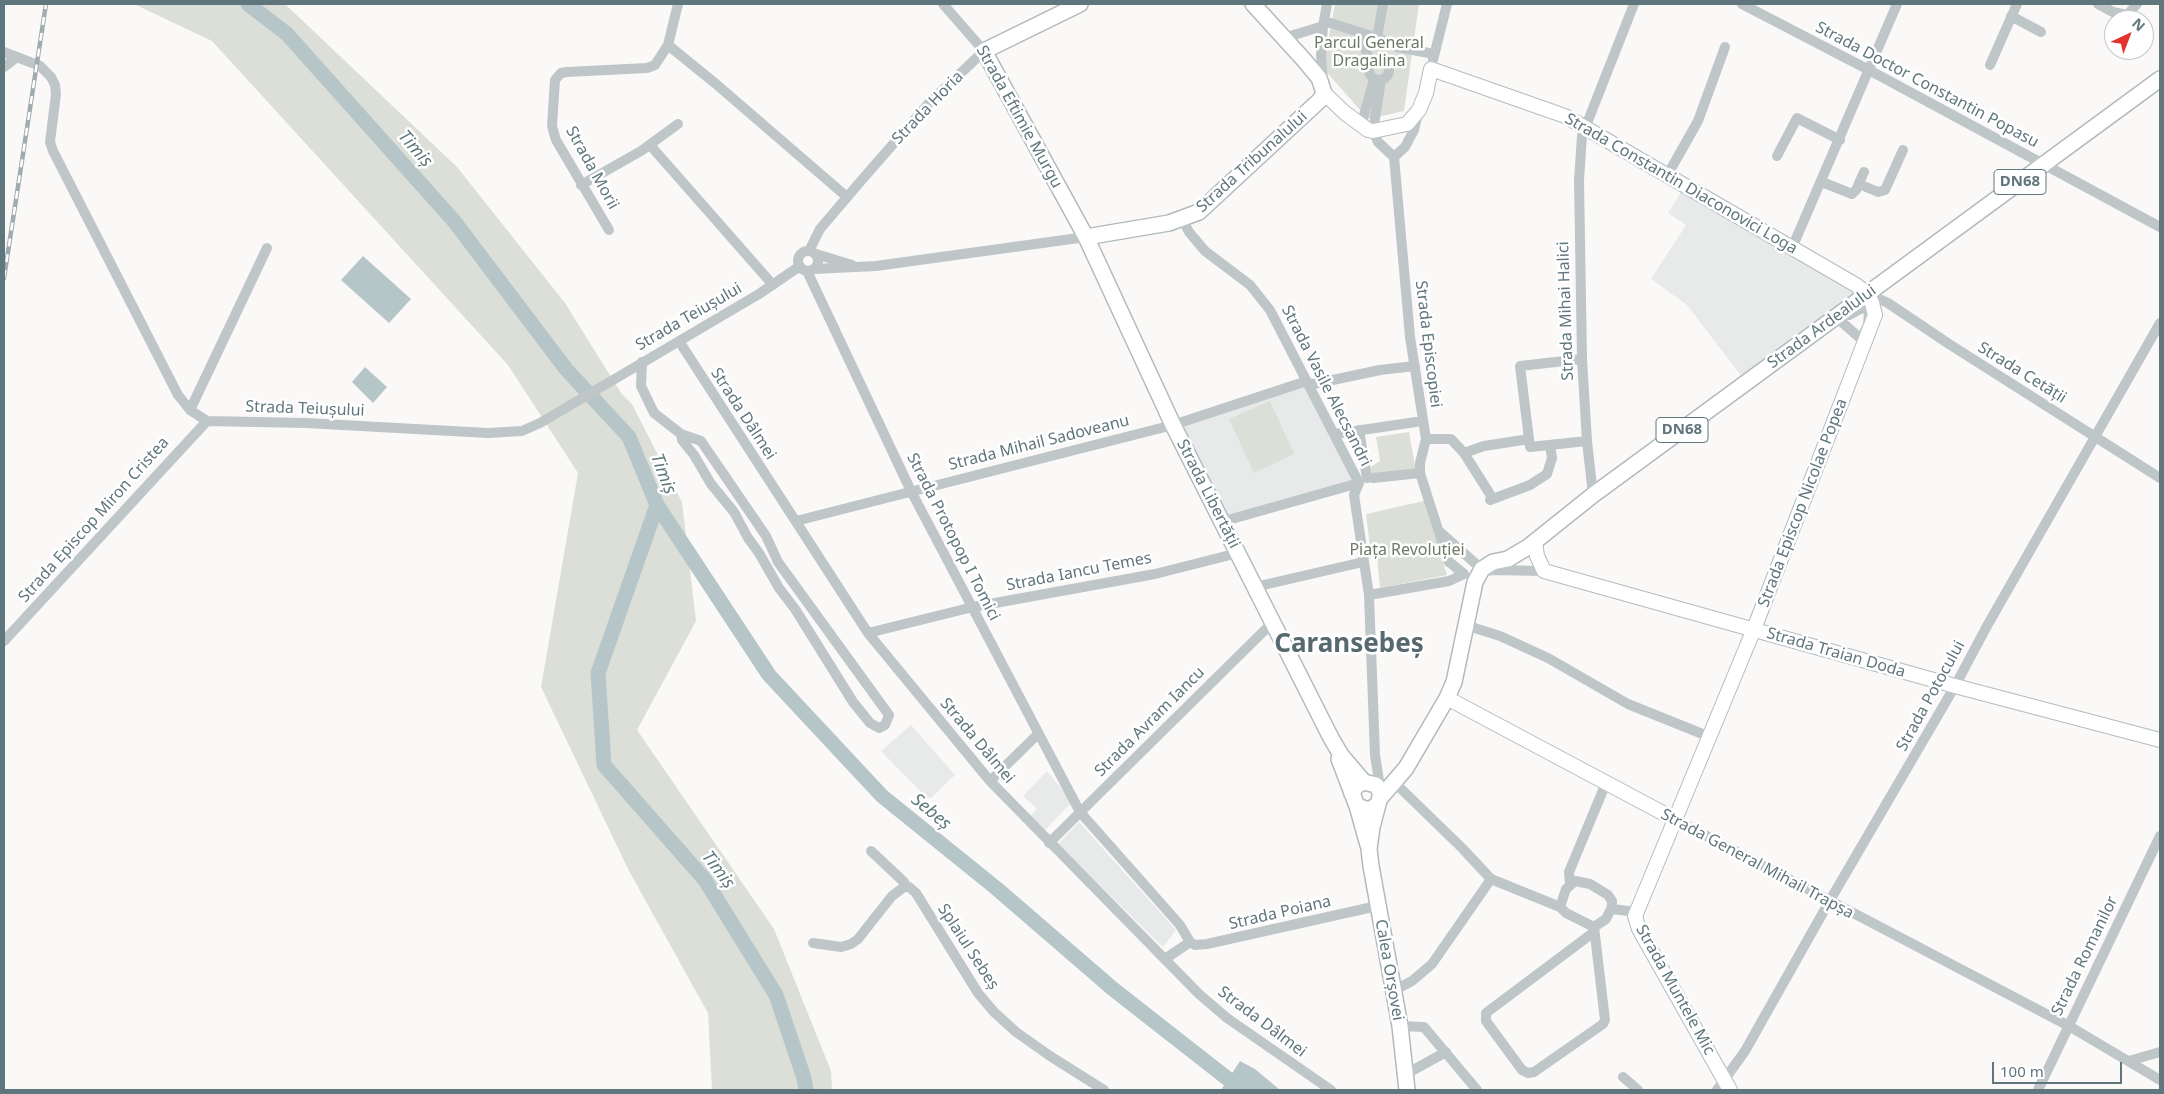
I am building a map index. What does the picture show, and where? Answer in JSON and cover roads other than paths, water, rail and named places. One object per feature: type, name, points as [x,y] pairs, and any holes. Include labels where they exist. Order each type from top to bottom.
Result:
[{"type":"main road","name":"Strada Horia","points":[[984,51],[1080,4]]},
{"type":"main road","points":[[1253,4],[1312,69],[1319,78],[1324,93]]},
{"type":"main road","name":"Strada Eftimie Murgu","points":[[984,51],[1086,237]]},
{"type":"main road","name":"Strada Ardealului","points":[[1482,569],[1493,562],[1508,559],[1535,541],[1593,495],[1838,319],[1868,294],[2160,79]]},
{"type":"main road","name":"Strada Tribunalului","points":[[1086,237],[1154,226],[1182,219],[1199,212],[1320,100],[1324,93]]},
{"type":"main road","name":"Strada Libertății","points":[[1086,237],[1174,425],[1336,748],[1354,800]]},
{"type":"main road","points":[[1397,779],[1356,786],[1354,800],[1370,810],[1379,801],[1397,779],[1423,741],[1447,698],[1454,682],[1475,582],[1482,569]]},
{"type":"main road","name":"Strada Libertății","points":[[1336,748],[1372,782]]},
{"type":"main road","points":[[1372,782],[1379,789],[1379,801]]},
{"type":"main road","name":"Calea Orșovei","points":[[1354,800],[1369,849],[1400,1026],[1407,1090]]},
{"type":"main road","name":"Calea Orșovei","points":[[1369,849],[1379,801]]},
{"type":"street","name":"Strada Morii","points":[[609,230],[556,140],[552,126],[555,80],[561,73],[567,72],[651,67],[657,62],[668,45],[678,4]]},
{"type":"street","name":"Strada Eftimie Murgu","points":[[943,4],[984,51]]},
{"type":"street","points":[[1327,4],[1323,23],[1321,55],[1324,93],[1367,129],[1394,157],[1405,147],[1414,130],[1418,110]]},
{"type":"street","points":[[1377,38],[1383,4]]},
{"type":"street","points":[[1367,129],[1407,124],[1418,110],[1426,93],[1447,4]]},
{"type":"street","name":"Strada Mihai Halici","points":[[1593,495],[1586,441],[1582,360],[1579,180],[1582,136],[1634,4]]},
{"type":"street","name":"Strada Doctor Constantin Popasu","points":[[1742,4],[1869,70],[2160,227]]},
{"type":"street","points":[[1792,248],[1897,4]]},
{"type":"street","points":[[1990,65],[2017,4]]},
{"type":"street","points":[[2098,4],[2113,12],[2127,15],[2137,4]]},
{"type":"street","points":[[2011,16],[2041,32]]},
{"type":"street","points":[[1284,38],[1323,23],[1377,38],[1397,47],[1434,54]]},
{"type":"street","points":[[1361,33],[1370,64],[1370,74],[1378,80]]},
{"type":"street","points":[[668,45],[716,84],[846,198]]},
{"type":"street","points":[[1386,62],[1397,47]]},
{"type":"street","points":[[1668,174],[1698,121],[1725,47]]},
{"type":"street","name":"Strada Horia","points":[[807,269],[799,257],[803,252],[812,253],[820,229],[930,103],[984,51]]},
{"type":"street","points":[[4,52],[40,66],[51,77],[55,85],[50,142],[53,151],[178,395],[190,410],[207,421]]},
{"type":"street","points":[[4,67],[17,57]]},
{"type":"street","points":[[1370,64],[1379,59],[1386,62],[1390,71],[1387,77],[1378,80]]},
{"type":"street","name":"Strada Constantin Diaconovici Loga","points":[[1431,68],[1565,116],[1586,126],[1868,294]]},
{"type":"street","points":[[1367,129],[1378,80]]},
{"type":"street","points":[[1777,156],[1797,118],[1840,140]]},
{"type":"street","points":[[581,185],[650,145],[678,124]]},
{"type":"street","points":[[650,145],[773,285]]},
{"type":"street","points":[[1859,184],[1878,192],[1885,190],[1902,150]]},
{"type":"street","name":"Strada Episcopiei","points":[[1369,595],[1449,580],[1464,574],[1448,561],[1420,473],[1420,463],[1426,439],[1410,337],[1394,157]]},
{"type":"street","points":[[1822,182],[1852,194],[1864,172]]},
{"type":"street","name":"Strada Vasile Alecsandri","points":[[1182,219],[1192,236],[1205,251],[1241,277],[1260,296],[1279,325],[1335,434],[1366,479],[1354,496],[1369,595],[1375,755],[1372,782]]},
{"type":"street","points":[[807,269],[860,267],[943,258],[1086,237]]},
{"type":"street","points":[[190,410],[267,248]]},
{"type":"street","points":[[812,253],[860,267]]},
{"type":"street","points":[[807,269],[818,262],[812,253]]},
{"type":"street","name":"Strada Teiușului","points":[[207,421],[306,423],[488,433],[522,431],[547,419],[773,285],[807,269]]},
{"type":"street","name":"Strada Protopop I Tomici","points":[[807,269],[912,491],[1080,812],[1180,925],[1190,942]]},
{"type":"street","name":"Strada Episcop Nicolae Popea","points":[[1637,912],[1754,629],[1863,340],[1875,315],[1868,294]]},
{"type":"street","name":"Strada Cetății","points":[[1868,294],[1888,303],[2160,478]]},
{"type":"street","points":[[1860,308],[1865,308],[1869,311],[1868,325],[1863,340],[1838,319],[1860,308]]},
{"type":"street","name":"Strada Potocului","points":[[1724,1087],[1955,686],[2094,436],[2160,323]]},
{"type":"street","name":"Strada Dâlmei","points":[[679,341],[868,633],[990,781],[1164,959],[1227,1018],[1332,1090]]},
{"type":"street","points":[[1530,443],[1520,366],[1582,360]]},
{"type":"street","points":[[642,362],[642,386],[654,413],[681,434],[701,441],[766,536],[778,562],[889,715],[885,725],[879,728],[870,723],[852,702],[795,609],[779,588],[734,512],[711,484],[694,455],[682,440],[681,434]]},
{"type":"street","name":"Strada Mihail Sadoveanu","points":[[796,522],[1174,425],[1308,383],[1380,370],[1415,366]]},
{"type":"street","name":"Strada Episcop Miron Cristea","points":[[4,641],[207,421]]},
{"type":"street","points":[[1335,434],[1416,422]]},
{"type":"street","points":[[1359,430],[1366,479]]},
{"type":"street","points":[[1426,439],[1451,440],[1464,453],[1492,500],[1530,485],[1547,474],[1551,466],[1550,445]]},
{"type":"street","points":[[1464,453],[1484,446],[1530,443],[1550,445],[1586,441]]},
{"type":"street","points":[[1222,522],[1366,479],[1420,473]]},
{"type":"street","points":[[1439,531],[1485,572],[1492,570],[1544,571],[1537,556],[1535,541]]},
{"type":"street","name":"Strada Iancu Temes","points":[[868,633],[972,607],[1155,574],[1238,553]]},
{"type":"street","points":[[1255,587],[1363,562]]},
{"type":"street","name":"Strada Traian Doda","points":[[1544,571],[1955,686],[2160,740]]},
{"type":"street","name":"Strada Avram Iancu","points":[[1049,843],[1273,622]]},
{"type":"street","points":[[1465,625],[1500,636],[1548,658],[1628,704],[1710,737]]},
{"type":"street","name":"Strada General Mihail Trapșa","points":[[1447,698],[1829,902],[2068,1026],[2160,1080]]},
{"type":"street","points":[[990,781],[1038,734]]},
{"type":"street","points":[[1397,779],[1491,879],[1560,907],[1566,913],[1594,929]]},
{"type":"street","points":[[1570,884],[1569,872],[1606,783]]},
{"type":"street","name":"Strada Romanilor","points":[[2038,1090],[2160,836]]},
{"type":"street","name":"Splaiul Sebeș","points":[[871,850],[904,882],[906,887],[916,893],[978,993],[994,1012],[1016,1032],[1104,1090]]},
{"type":"street","points":[[1393,991],[1412,981],[1436,960],[1491,879]]},
{"type":"street","points":[[1560,907],[1563,893],[1570,884],[1580,881],[1602,890],[1612,901],[1612,908],[1606,919],[1486,1013],[1486,1020],[1522,1070],[1528,1073],[1534,1072],[1603,1024],[1605,1020],[1594,929]]},
{"type":"street","points":[[813,943],[841,947],[851,944],[858,939],[892,896],[906,887]]},
{"type":"street","name":"Strada Poiana","points":[[1190,942],[1196,945],[1208,944],[1378,906]]},
{"type":"street","name":"Strada Muntele Mic","points":[[1612,908],[1637,912],[1639,929],[1724,1087]]},
{"type":"street","points":[[1164,959],[1190,942]]},
{"type":"street","points":[[1400,1026],[1424,1027],[1476,1090]]},
{"type":"street","points":[[1406,1074],[1446,1052]]},
{"type":"street","points":[[2129,1061],[2160,1052]]},
{"type":"street","points":[[1623,1077],[1638,1090]]},
{"type":"waterway","name":"Sebeș","points":[[248,4],[287,34],[454,221],[566,369],[629,437],[657,505],[769,675],[882,796],[996,888],[1113,989],[1242,1090]]},
{"type":"waterway","name":"Timiș","points":[[657,505],[598,673],[604,765],[705,880],[776,995],[804,1078],[806,1090]]},
{"type":"railway","points":[[4,278],[46,4]]},
{"type":"district","name":"Caransebeș","points":[[1349,645]]},
{"type":"park label","name":"Parcul General Dragalina","points":[[1369,52]]},
{"type":"park label","name":"Piața Revoluției","points":[[1407,550]]}]
